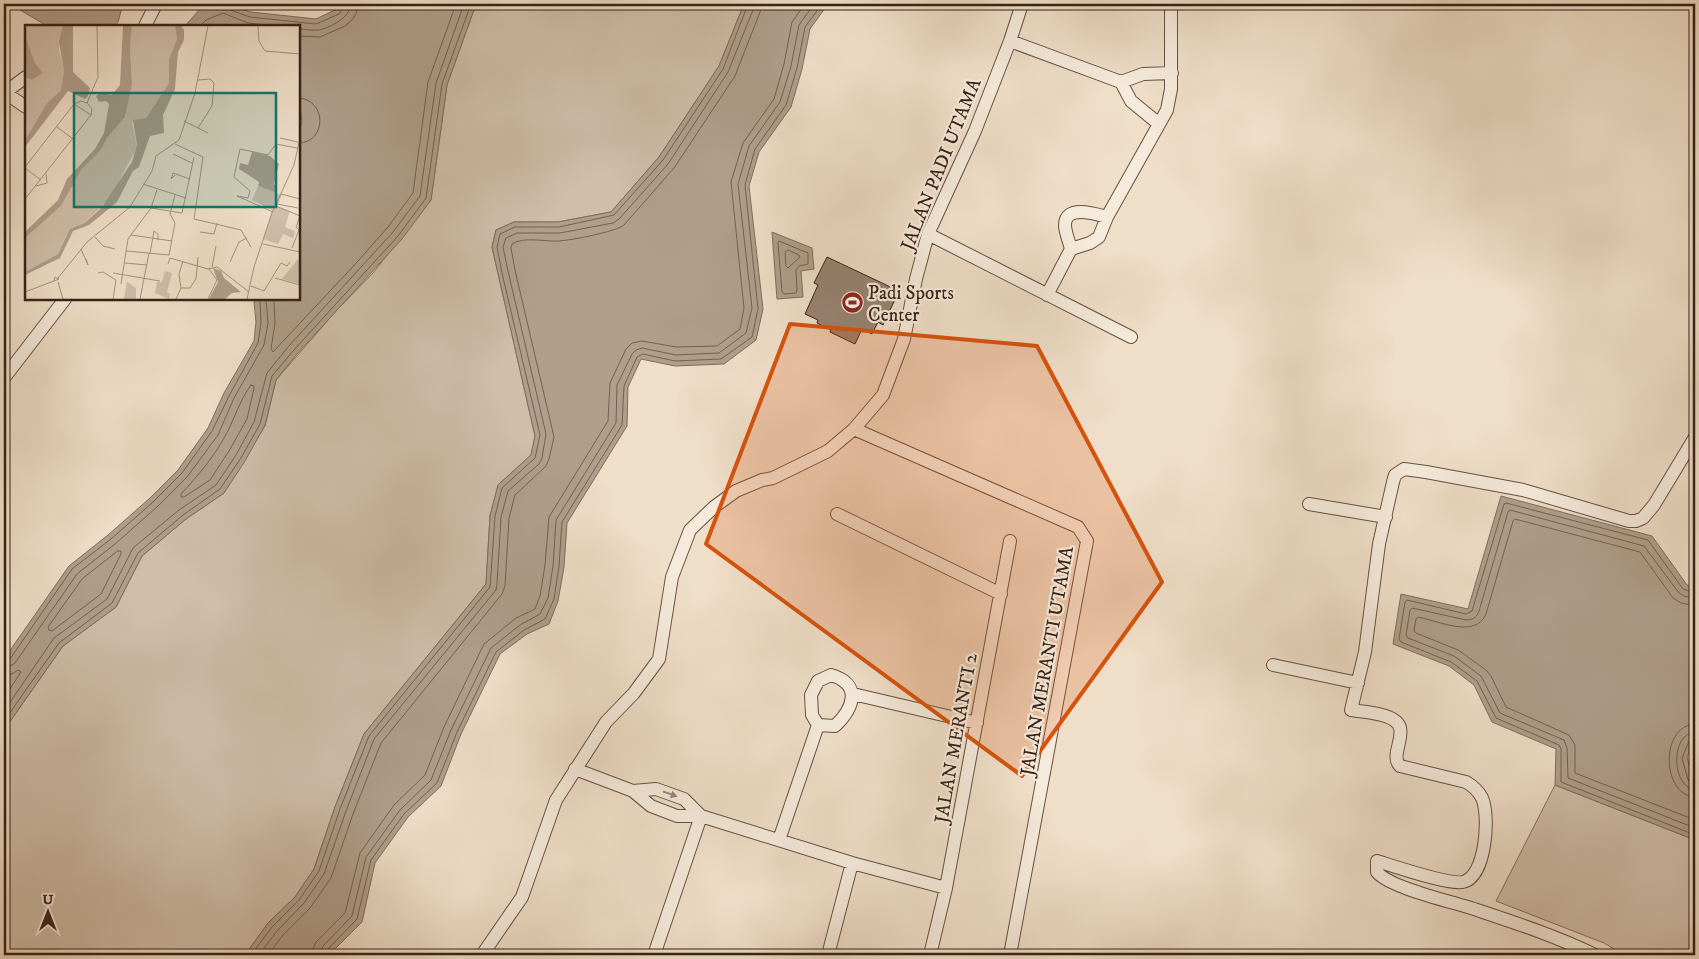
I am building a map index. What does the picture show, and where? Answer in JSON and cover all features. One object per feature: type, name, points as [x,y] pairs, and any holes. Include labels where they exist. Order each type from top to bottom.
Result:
[{"type":"street","points":[[146,25],[156,4]]},
{"type":"street","name":"JALAN PADI UTAMA","points":[[482,955],[522,897],[556,800],[606,722],[634,693],[659,659],[672,577],[690,530],[714,507],[736,491],[762,480],[773,478],[828,451],[854,429],[883,395],[904,339],[916,279],[928,234],[975,131],[1010,41],[1022,4]]},
{"type":"street","points":[[1071,249],[1090,243],[1099,237],[1107,217],[1167,110],[1172,89],[1171,4]]},
{"type":"street","points":[[1010,41],[1121,82],[1132,101],[1159,124]]},
{"type":"street","points":[[1121,82],[1143,74],[1172,73]]},
{"type":"street","points":[[25,78],[4,92],[25,106]]},
{"type":"street","points":[[1047,295],[1071,249],[1065,225],[1066,218],[1072,213],[1086,212],[1107,217]]},
{"type":"street","points":[[928,234],[1131,337]]},
{"type":"street","points":[[4,378],[64,300]]},
{"type":"street","name":"JALAN MERANTI UTAMA","points":[[854,429],[1078,527],[1087,541],[1010,955]]},
{"type":"street","points":[[1595,955],[1559,938],[1398,885],[1380,876],[1377,872],[1376,861],[1451,882],[1464,882],[1472,876],[1478,866],[1483,850],[1487,823],[1482,799],[1478,791],[1466,782],[1398,764],[1396,756],[1401,730],[1400,726],[1390,716],[1351,710],[1365,652],[1379,544],[1395,476],[1404,469],[1523,490],[1629,521],[1636,521],[1644,518],[1654,505],[1695,436]]},
{"type":"street","points":[[1309,504],[1386,517]]},
{"type":"street","points":[[837,514],[1001,594]]},
{"type":"street","name":"JALAN MERANTI 2","points":[[930,955],[946,888],[1010,541]]},
{"type":"street","points":[[1274,665],[1358,683]]},
{"type":"street","points":[[779,840],[818,726],[812,715],[811,695],[818,681],[832,675],[842,678],[850,686],[853,694],[844,717],[835,726],[818,726]]},
{"type":"street","points":[[853,694],[977,723]]},
{"type":"street","points":[[575,769],[633,791],[651,806],[677,816],[701,816],[852,862],[946,888]]},
{"type":"street","points":[[633,791],[656,789],[684,799],[701,816]]},
{"type":"street","points":[[654,955],[701,816]]},
{"type":"street","points":[[828,955],[852,862]]},
{"type":"highlighted area","points":[[790,324],[1037,346],[1162,582],[1022,776],[706,544]]},
{"type":"shaded area","points":[[476,4],[744,4],[719,66],[659,157],[611,212],[558,222],[514,222],[496,230],[492,247],[535,436],[531,455],[498,485],[490,516],[486,584],[364,734],[335,807],[314,869],[295,897],[268,923],[245,955],[4,955],[4,730],[63,646],[116,607],[142,556],[186,519],[224,493],[265,426],[276,380],[336,311],[373,273],[431,200],[447,85]]},
{"type":"shaded area","points":[[1555,785],[1695,840],[1695,955],[1624,955],[1604,943],[1496,901]]},
{"type":"water","points":[[10,4],[123,4],[116,25],[45,25]]},
{"type":"water","points":[[222,4],[251,12],[316,19],[337,9],[340,4],[476,4],[447,85],[431,200],[402,239],[296,355],[276,380],[265,425],[224,493],[186,519],[142,556],[116,607],[63,646],[4,730],[4,659],[69,566],[150,498],[178,470],[208,428],[224,393],[254,341],[255,300],[300,300],[300,127],[302,122],[300,106],[300,25],[186,25],[200,9]]},
{"type":"water","points":[[744,4],[828,4],[810,29],[802,69],[791,107],[759,152],[749,186],[763,309],[756,340],[724,364],[675,366],[641,359],[628,387],[627,426],[567,523],[564,567],[558,601],[549,624],[527,634],[500,654],[461,734],[441,786],[408,817],[375,863],[362,922],[329,955],[245,955],[268,923],[295,897],[314,869],[335,807],[364,734],[486,584],[490,516],[498,485],[531,455],[535,436],[492,247],[496,230],[514,222],[558,222],[611,212],[659,157],[719,66]]},
{"type":"water","points":[[772,232],[812,248],[814,269],[801,271],[803,297],[777,299]]},
{"type":"water","points":[[1501,496],[1652,536],[1687,585],[1695,588],[1695,739],[1687,757],[1695,786],[1695,840],[1555,785],[1556,749],[1492,722],[1474,685],[1449,666],[1393,644],[1401,594],[1468,609]]},
{"type":"building","name":"Padi Sports Center","points":[[827,257],[899,291],[883,325],[878,322],[872,334],[862,329],[855,344],[830,332],[831,330],[817,323],[818,320],[805,314],[818,285],[814,283]]},
{"type":"place","name":"Padi Sports Center","points":[[852,303]]}]
